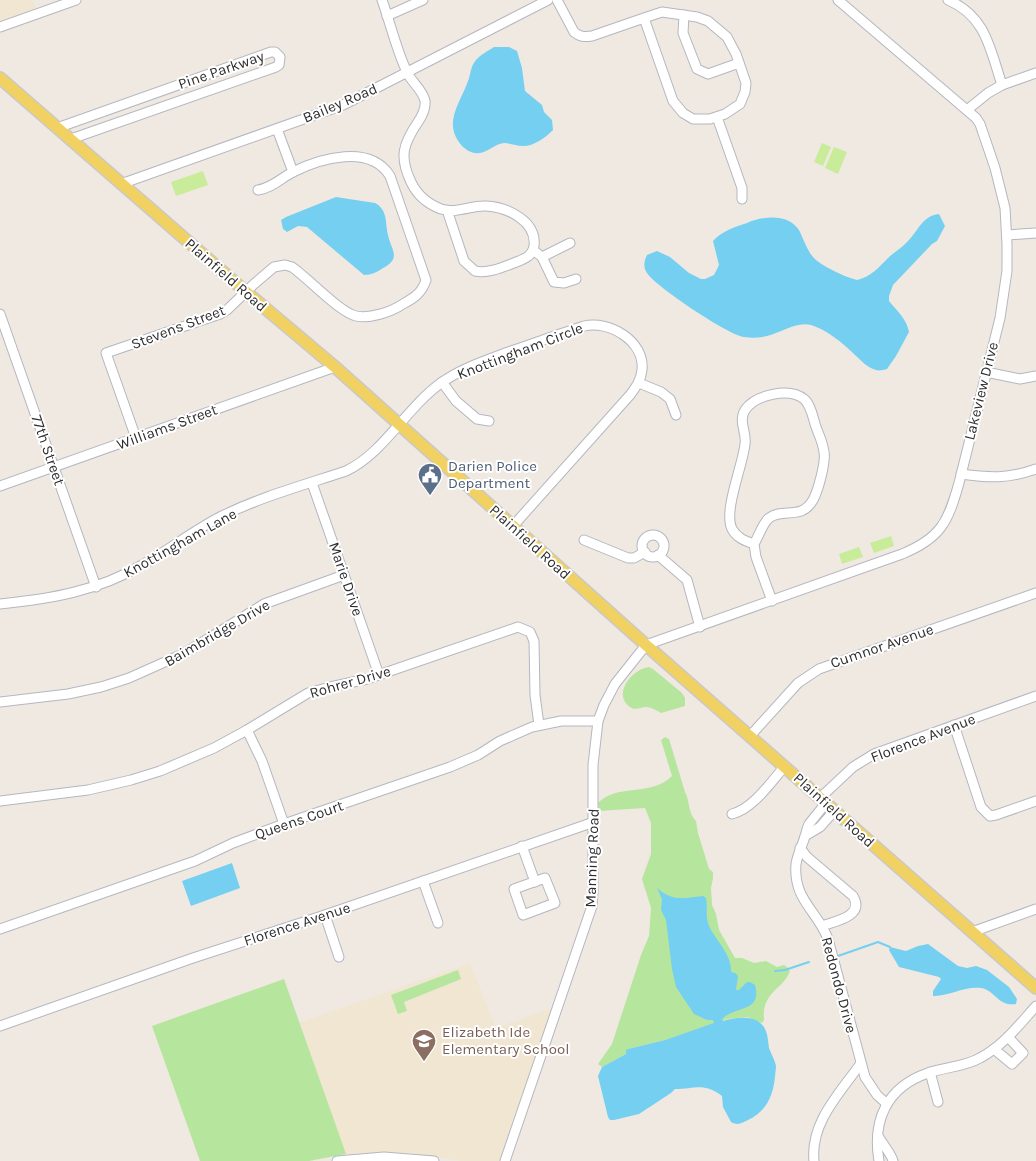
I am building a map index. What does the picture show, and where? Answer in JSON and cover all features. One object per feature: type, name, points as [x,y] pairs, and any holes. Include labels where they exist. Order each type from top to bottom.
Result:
[{"type":"main road","name":"Plainfield Road","points":[[0,78],[335,367],[646,645],[1036,988]]},
{"type":"street","points":[[0,27],[76,0]]},
{"type":"street","points":[[382,0],[407,73],[423,95],[425,107],[422,116],[405,145],[404,165],[412,184],[430,204],[447,210],[459,211],[487,206],[522,218],[530,228],[534,242],[533,250],[526,258],[489,271],[475,271],[464,261],[447,210]]},
{"type":"street","points":[[387,16],[423,0]]},
{"type":"street","name":"Bailey Road","points":[[121,184],[343,105],[548,0]]},
{"type":"street","points":[[558,0],[574,32],[578,36],[585,37],[662,12],[698,17],[708,21],[721,30],[732,45],[746,83],[743,99],[736,108],[710,120],[693,119],[683,113],[675,105],[644,18]]},
{"type":"street","name":"Lakeview Drive","points":[[646,645],[902,554],[930,541],[939,531],[949,514],[961,474],[1004,296],[1008,260],[1005,208],[995,168],[980,124],[838,0]]},
{"type":"street","points":[[948,0],[960,5],[979,24],[1002,85]]},
{"type":"street","points":[[684,15],[683,33],[697,69],[708,74],[739,63]]},
{"type":"street","name":"Pine Parkway","points":[[57,128],[271,52],[275,52],[280,57],[279,65],[276,67],[71,139]]},
{"type":"street","points":[[966,110],[1002,85],[1036,73]]},
{"type":"street","points":[[179,84],[184,99]]},
{"type":"street","points":[[718,117],[742,188],[742,199]]},
{"type":"street","points":[[258,190],[265,189],[292,172],[277,128]]},
{"type":"street","name":"Stevens Street","points":[[136,438],[106,353],[220,314],[227,310],[274,267],[288,265],[348,313],[362,316],[388,312],[397,308],[419,295],[424,288],[426,280],[390,176],[384,167],[374,161],[348,156],[292,172]]},
{"type":"street","points":[[1007,234],[1036,233]]},
{"type":"street","points":[[542,257],[570,243]]},
{"type":"street","points":[[533,250],[542,257],[554,282],[564,283],[576,279]]},
{"type":"street","name":"77th Street","points":[[0,314],[96,587]]},
{"type":"street","name":"Knottingham Circle","points":[[398,424],[418,402],[442,382],[461,371],[480,362],[584,326],[595,324],[614,328],[636,349],[642,363],[638,383]]},
{"type":"street","name":"Williams Street","points":[[0,486],[335,367]]},
{"type":"street","points":[[986,372],[1020,380],[1036,376]]},
{"type":"street","points":[[442,382],[456,402],[477,419],[489,421]]},
{"type":"street","points":[[513,526],[630,395],[638,383],[661,392],[670,399],[676,415]]},
{"type":"street","points":[[754,544],[736,535],[732,529],[730,519],[745,444],[743,415],[749,406],[758,400],[780,394],[792,394],[802,397],[810,408],[824,450],[823,465],[814,499],[808,506],[797,513],[771,516],[764,523],[754,544],[756,557],[772,601]]},
{"type":"street","name":"Knottingham Lane","points":[[0,604],[46,599],[96,587],[139,567],[222,516],[346,471],[359,464],[375,450],[398,424]]},
{"type":"street","points":[[961,474],[1000,478],[1017,476],[1036,469]]},
{"type":"street","name":"Marie Drive","points":[[312,483],[379,675]]},
{"type":"street","points":[[650,536],[657,536],[662,540],[663,550],[658,555],[651,556],[645,552],[643,546],[645,540],[650,536]]},
{"type":"street","points":[[584,540],[628,558],[634,558],[645,552]]},
{"type":"street","points":[[658,555],[687,580],[700,627]]},
{"type":"street","name":"Baimbridge Drive","points":[[0,702],[68,694],[101,687],[137,675],[185,653],[264,604],[344,575]]},
{"type":"street","name":"Cumnor Avenue","points":[[750,736],[798,683],[819,669],[1036,593]]},
{"type":"street","name":"Rohrer Drive","points":[[0,800],[75,792],[131,780],[194,758],[247,730],[308,694],[379,675],[512,628],[522,628],[530,632],[534,641],[535,695],[540,725]]},
{"type":"street","name":"Manning Road","points":[[505,1161],[590,914],[594,893],[594,765],[598,721],[615,684],[646,645]]},
{"type":"street","name":"Florence Avenue","points":[[827,804],[848,771],[874,754],[1036,696]]},
{"type":"street","name":"Queens Court","points":[[0,930],[195,861],[234,843],[284,824],[450,767],[478,755],[500,741],[540,725],[572,720],[598,721]]},
{"type":"street","points":[[954,725],[981,808],[990,816],[1036,801]]},
{"type":"street","points":[[247,730],[262,761],[284,824]]},
{"type":"street","points":[[732,814],[740,812],[750,805],[785,766]]},
{"type":"street","name":"Redondo Drive","points":[[827,804],[809,824],[796,863],[797,883],[804,902],[822,926],[828,939],[864,1076],[870,1086],[887,1104]]},
{"type":"street","name":"Florence Avenue","points":[[0,1026],[193,958],[325,915],[594,822]]},
{"type":"street","points":[[522,846],[535,882]]},
{"type":"street","points":[[800,848],[853,896],[856,902],[855,911],[850,915],[822,926]]},
{"type":"street","points":[[546,878],[554,904],[523,915],[514,889],[535,882],[546,878]]},
{"type":"street","points":[[423,881],[438,923]]},
{"type":"street","points":[[972,932],[1036,909]]},
{"type":"street","points":[[325,915],[339,957]]},
{"type":"street","points":[[879,1161],[876,1141],[877,1134],[887,1104],[896,1093],[912,1080],[930,1072],[968,1064],[979,1059],[1008,1038],[1036,1006]]},
{"type":"street","points":[[994,1049],[1012,1064],[1022,1053],[1008,1038]]},
{"type":"street","points":[[814,1161],[814,1148],[819,1125],[841,1088],[848,1083],[861,1063]]},
{"type":"street","points":[[930,1072],[938,1102]]},
{"type":"street","points":[[877,1134],[893,1161]]},
{"type":"street","points":[[337,1161],[384,1157],[434,1161]]},
{"type":"shaded area","points":[[0,0],[32,0],[38,10],[0,23]]},
{"type":"shaded area","name":"Elizabeth Ide Elementary School","points":[[470,963],[496,1028],[552,1008],[500,1161],[462,1161],[411,1153],[346,1154],[299,1023]]},
{"type":"green space","points":[[822,143],[831,147],[823,166],[814,162]]},
{"type":"green space","points":[[834,147],[847,152],[838,174],[825,168]]},
{"type":"green space","points":[[203,171],[208,185],[176,196],[171,182]]},
{"type":"green space","points":[[891,536],[894,546],[874,553],[870,543]]},
{"type":"green space","points":[[859,547],[863,557],[842,564],[839,554]]},
{"type":"green space","points":[[649,667],[682,693],[685,698],[685,706],[661,713],[648,707],[632,708],[625,702],[623,696],[626,683],[636,672]]},
{"type":"green space","points":[[665,737],[669,739],[690,811],[696,821],[709,869],[713,872],[711,888],[712,905],[719,930],[735,958],[742,958],[754,963],[766,961],[777,967],[784,965],[790,971],[769,997],[762,1023],[747,1017],[728,1019],[665,1040],[628,1049],[626,1054],[602,1067],[598,1064],[612,1044],[649,936],[651,908],[642,879],[651,854],[651,823],[645,808],[599,811],[598,803],[615,793],[655,786],[672,776],[661,740]]},
{"type":"green space","points":[[458,970],[461,979],[404,1002],[407,1011],[398,1014],[391,995]]},
{"type":"green space","points":[[284,979],[346,1154],[309,1161],[200,1161],[152,1026]]},
{"type":"water","points":[[494,47],[509,47],[517,51],[522,68],[525,91],[542,105],[544,112],[552,120],[553,130],[543,139],[531,145],[520,146],[504,143],[483,152],[473,153],[463,147],[456,138],[453,129],[454,114],[474,63],[480,56]]},
{"type":"water","points":[[336,197],[375,203],[382,209],[394,253],[394,257],[389,264],[374,273],[364,275],[307,227],[298,226],[287,232],[283,229],[281,220]]},
{"type":"water","points":[[939,214],[945,226],[937,241],[893,285],[889,296],[889,301],[904,319],[909,332],[896,356],[887,369],[883,370],[877,370],[864,364],[834,337],[811,325],[794,326],[772,335],[756,338],[736,334],[708,319],[663,288],[647,273],[644,266],[647,255],[657,251],[670,257],[689,273],[705,279],[714,275],[719,265],[713,241],[720,235],[760,219],[782,218],[799,230],[811,254],[817,260],[834,271],[857,280],[866,277],[874,271],[912,237],[921,224],[933,215]]},
{"type":"water","points":[[232,863],[240,888],[191,906],[182,881]]},
{"type":"water","points":[[657,888],[674,897],[703,896],[706,898],[709,926],[729,959],[731,972],[738,976],[736,990],[739,990],[747,982],[755,985],[756,994],[752,1004],[722,1019],[723,1021],[734,1018],[746,1018],[762,1024],[766,1031],[769,1048],[776,1066],[774,1084],[767,1103],[760,1113],[742,1123],[736,1124],[731,1122],[723,1107],[722,1096],[710,1089],[699,1087],[675,1089],[639,1114],[614,1120],[610,1120],[608,1117],[598,1076],[602,1067],[626,1054],[628,1049],[665,1040],[714,1023],[713,1020],[707,1020],[694,1014],[676,987],[666,920],[661,910],[662,899]]},
{"type":"water","points":[[928,944],[958,966],[967,968],[976,966],[987,970],[1009,987],[1017,999],[1016,1004],[1005,1003],[986,989],[981,988],[969,988],[933,996],[933,991],[941,979],[899,967],[889,950],[890,947],[906,951]]},
{"type":"waterway","points":[[838,956],[878,942],[890,947]]},
{"type":"waterway","points":[[775,971],[785,970],[809,962]]},
{"type":"place","name":"Darien Police Department","points":[[430,496]]},
{"type":"place","name":"Elizabeth Ide Elementary School","points":[[424,1062]]}]
